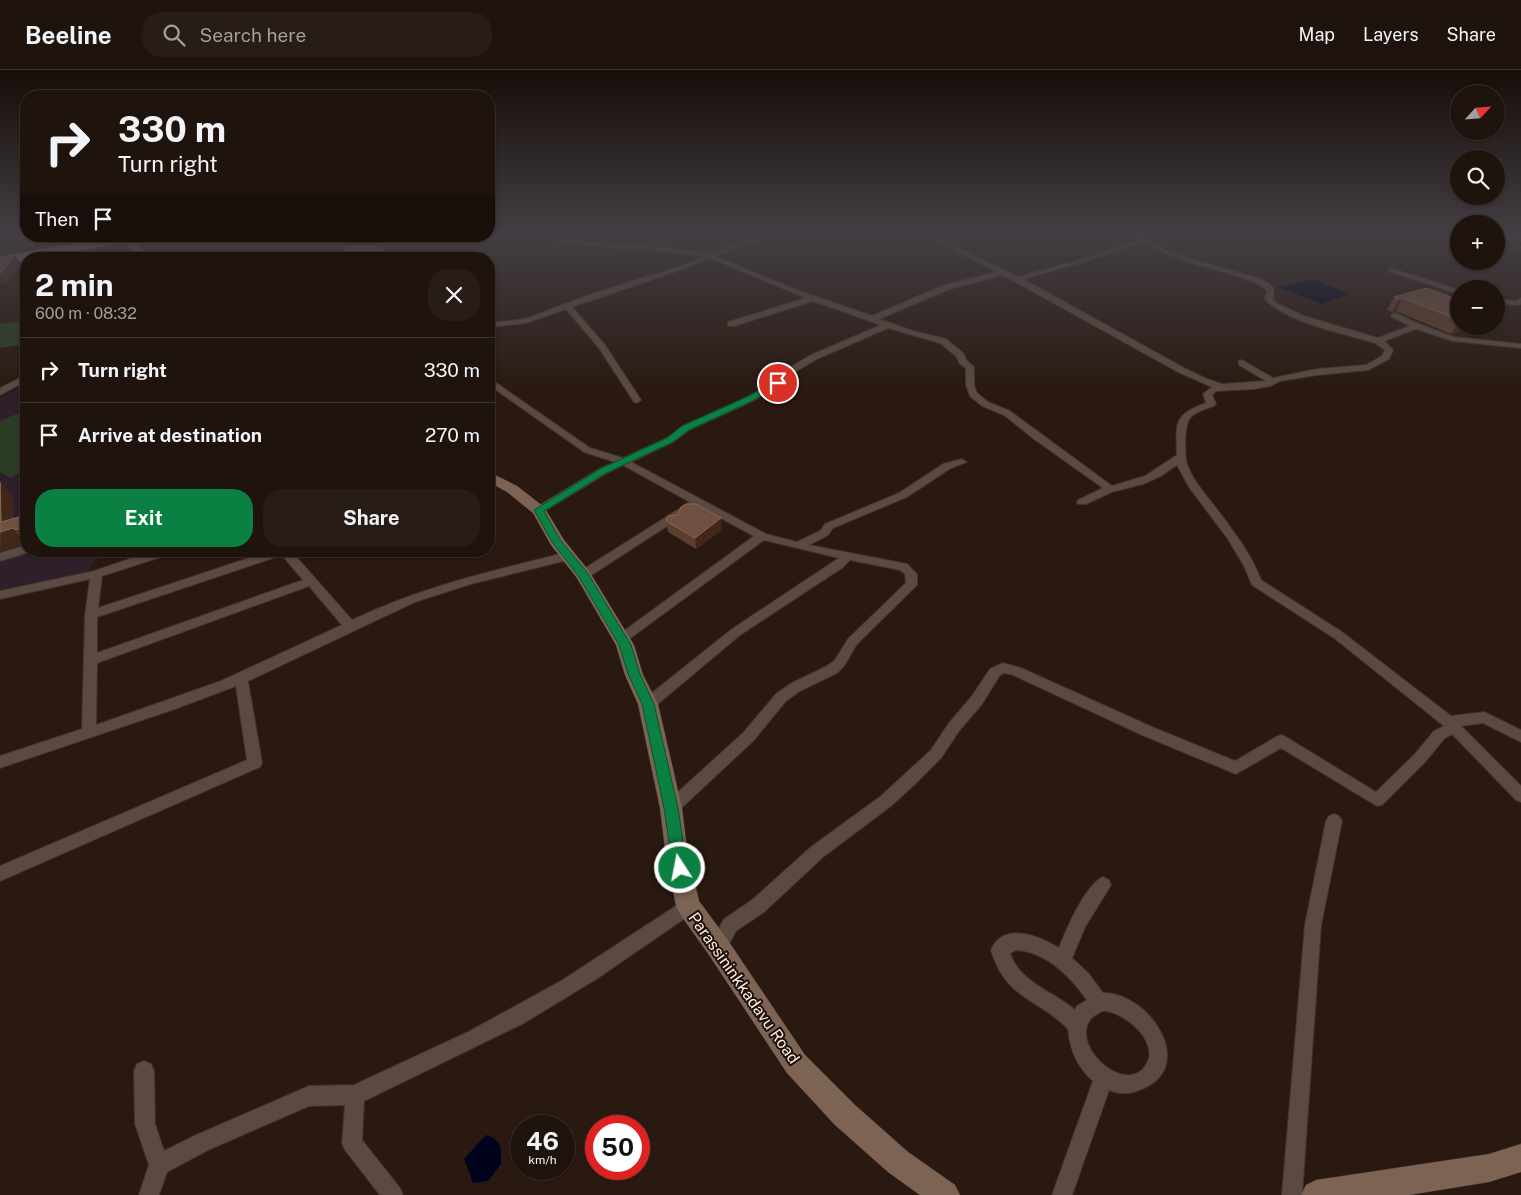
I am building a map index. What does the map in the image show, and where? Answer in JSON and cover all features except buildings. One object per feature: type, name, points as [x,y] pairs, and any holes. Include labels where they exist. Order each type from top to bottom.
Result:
[{"type":"main road","name":"Parassininkkadavu Road","points":[[495,479],[512,489],[539,510],[548,529],[583,575],[625,645],[634,674],[648,704],[671,808],[676,849],[688,906],[718,947],[796,1064],[845,1115],[898,1162],[945,1195]]},
{"type":"main road","points":[[1316,1195],[1489,1168],[1521,1158]]},
{"type":"street","points":[[495,324],[526,322],[629,286]]},
{"type":"street","points":[[777,286],[888,325],[943,341],[952,350],[960,354],[963,362],[970,367],[970,385],[973,394],[985,404],[1007,413],[1110,489]]},
{"type":"street","points":[[872,319],[952,286]]},
{"type":"street","points":[[1029,286],[1158,356],[1174,367],[1221,387]]},
{"type":"street","points":[[1266,286],[1271,291],[1269,299],[1275,307],[1324,325],[1378,341],[1389,350],[1386,357],[1368,367],[1316,372],[1254,386],[1213,389],[1207,394],[1211,404],[1201,406],[1184,419],[1180,430],[1182,465],[1194,487],[1232,538],[1250,566],[1256,582],[1338,635],[1451,725],[1521,796]]},
{"type":"street","points":[[731,324],[812,299]]},
{"type":"street","points":[[1505,302],[1516,303],[1521,300]]},
{"type":"street","points":[[568,306],[602,347],[637,400]]},
{"type":"street","points":[[1395,315],[1416,326],[1453,339],[1521,346]]},
{"type":"street","points":[[539,510],[594,476],[670,440],[686,428],[750,399],[778,383],[785,374],[814,357],[888,325]]},
{"type":"street","points":[[1378,341],[1416,326]]},
{"type":"street","points":[[1242,363],[1272,381]]},
{"type":"street","points":[[0,392],[20,381]]},
{"type":"street","points":[[495,388],[587,450],[623,461],[762,536],[798,546],[903,566],[912,575],[911,585],[852,642],[849,652],[840,665],[831,672],[786,693],[773,705],[763,722],[671,808]]},
{"type":"street","points":[[1082,502],[1110,489],[1124,488],[1154,477],[1182,456]]},
{"type":"street","points":[[798,546],[824,533],[829,526],[863,510],[903,495],[947,466],[962,462]]},
{"type":"street","points":[[583,575],[698,502]]},
{"type":"street","points":[[621,639],[762,536]]},
{"type":"street","points":[[0,557],[20,551]]},
{"type":"street","points":[[648,704],[736,632],[838,565],[848,555]]},
{"type":"street","points":[[0,762],[186,700],[282,661],[350,626],[410,599],[453,584],[568,556]]},
{"type":"street","points":[[0,595],[96,574],[148,557]]},
{"type":"street","points":[[91,615],[265,557]]},
{"type":"street","points":[[289,557],[350,626]]},
{"type":"street","points":[[89,732],[91,615],[96,574]]},
{"type":"street","points":[[90,660],[312,581]]},
{"type":"street","points":[[718,947],[730,925],[758,906],[798,872],[817,852],[886,801],[910,780],[936,754],[954,727],[977,700],[995,672],[1003,668],[1016,671],[1147,731],[1236,768],[1281,741],[1377,800],[1420,758],[1439,735],[1451,725],[1484,717],[1521,736]]},
{"type":"street","points":[[0,874],[255,763],[241,678]]},
{"type":"street","points":[[1292,1195],[1313,925],[1334,821]]},
{"type":"street","points":[[1062,962],[1070,940],[1086,909],[1103,885]]},
{"type":"street","points":[[159,1165],[201,1143],[309,1096],[356,1095],[386,1078],[482,1035],[586,977],[688,906]]},
{"type":"street","points":[[1077,1026],[1068,1014],[1029,990],[1002,964],[1000,950],[1005,944],[1017,940],[1038,946],[1070,967],[1100,1002]]},
{"type":"street","points":[[1100,1002],[1114,1002],[1140,1017],[1154,1037],[1158,1059],[1155,1070],[1145,1079],[1134,1084],[1119,1085],[1103,1079],[1083,1054],[1078,1040],[1077,1026],[1081,1014],[1089,1006],[1100,1002]]},
{"type":"street","points":[[144,1070],[145,1124],[159,1165],[149,1195]]},
{"type":"street","points":[[1062,1195],[1103,1079]]},
{"type":"street","points":[[356,1095],[352,1143],[393,1195]]},
{"type":"shaded area","points":[[20,387],[20,557],[98,557],[88,571],[0,591],[0,398]]},
{"type":"green space","points":[[20,321],[20,345],[0,348],[0,324]]},
{"type":"green space","points":[[20,413],[20,473],[10,478],[0,472],[0,421]]},
{"type":"water","points":[[1329,286],[1350,294],[1322,304],[1278,287]]},
{"type":"water","points":[[486,1135],[492,1137],[500,1145],[501,1164],[488,1181],[473,1183],[464,1159]]},
{"type":"route","points":[[680,868],[671,808],[648,704],[634,674],[625,645],[583,575],[544,522],[539,510],[603,471],[670,440],[686,428],[750,399],[778,383]]}]
